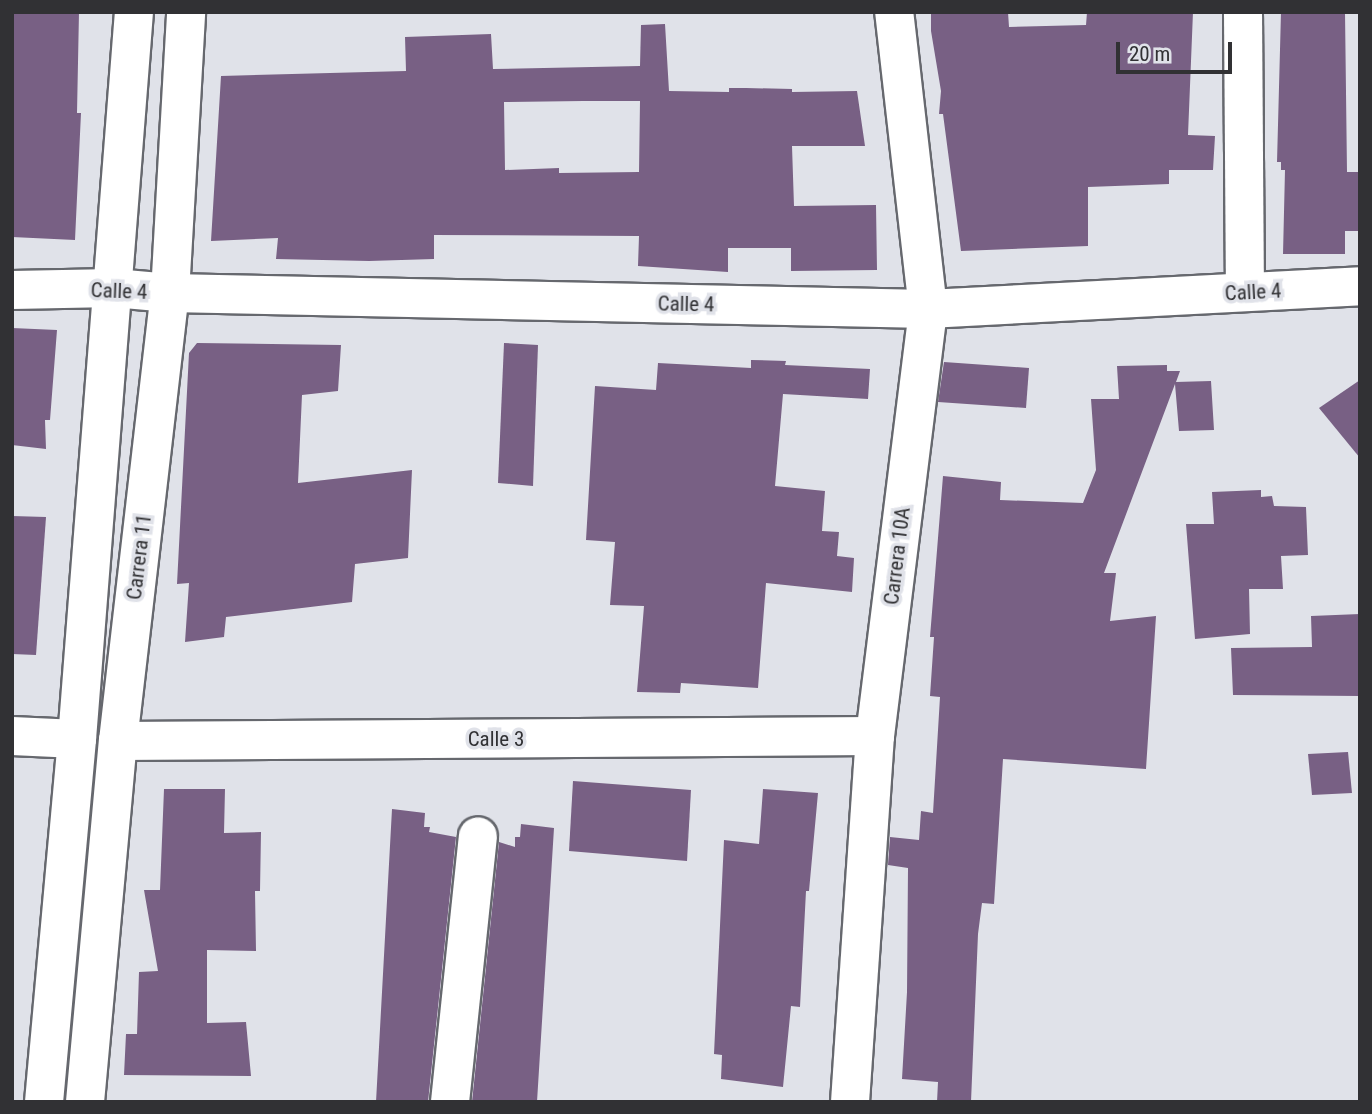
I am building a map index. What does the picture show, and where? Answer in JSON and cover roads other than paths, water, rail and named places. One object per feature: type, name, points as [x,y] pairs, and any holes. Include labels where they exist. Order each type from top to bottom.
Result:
[{"type":"street","points":[[44,1102],[77,739],[134,12]]},
{"type":"street","name":"Carrera 11","points":[[85,1102],[118,741],[170,293],[186,12]]},
{"type":"street","name":"Carrera 10A","points":[[850,1102],[875,736],[928,309],[894,12]]},
{"type":"street","points":[[1243,12],[1245,292]]},
{"type":"street","name":"Calle 4","points":[[12,290],[114,288],[170,293],[928,309],[1360,286]]},
{"type":"street","points":[[12,736],[77,739]]},
{"type":"street","name":"Calle 3","points":[[118,741],[875,736]]},
{"type":"street","points":[[450,1102],[478,836]]}]
